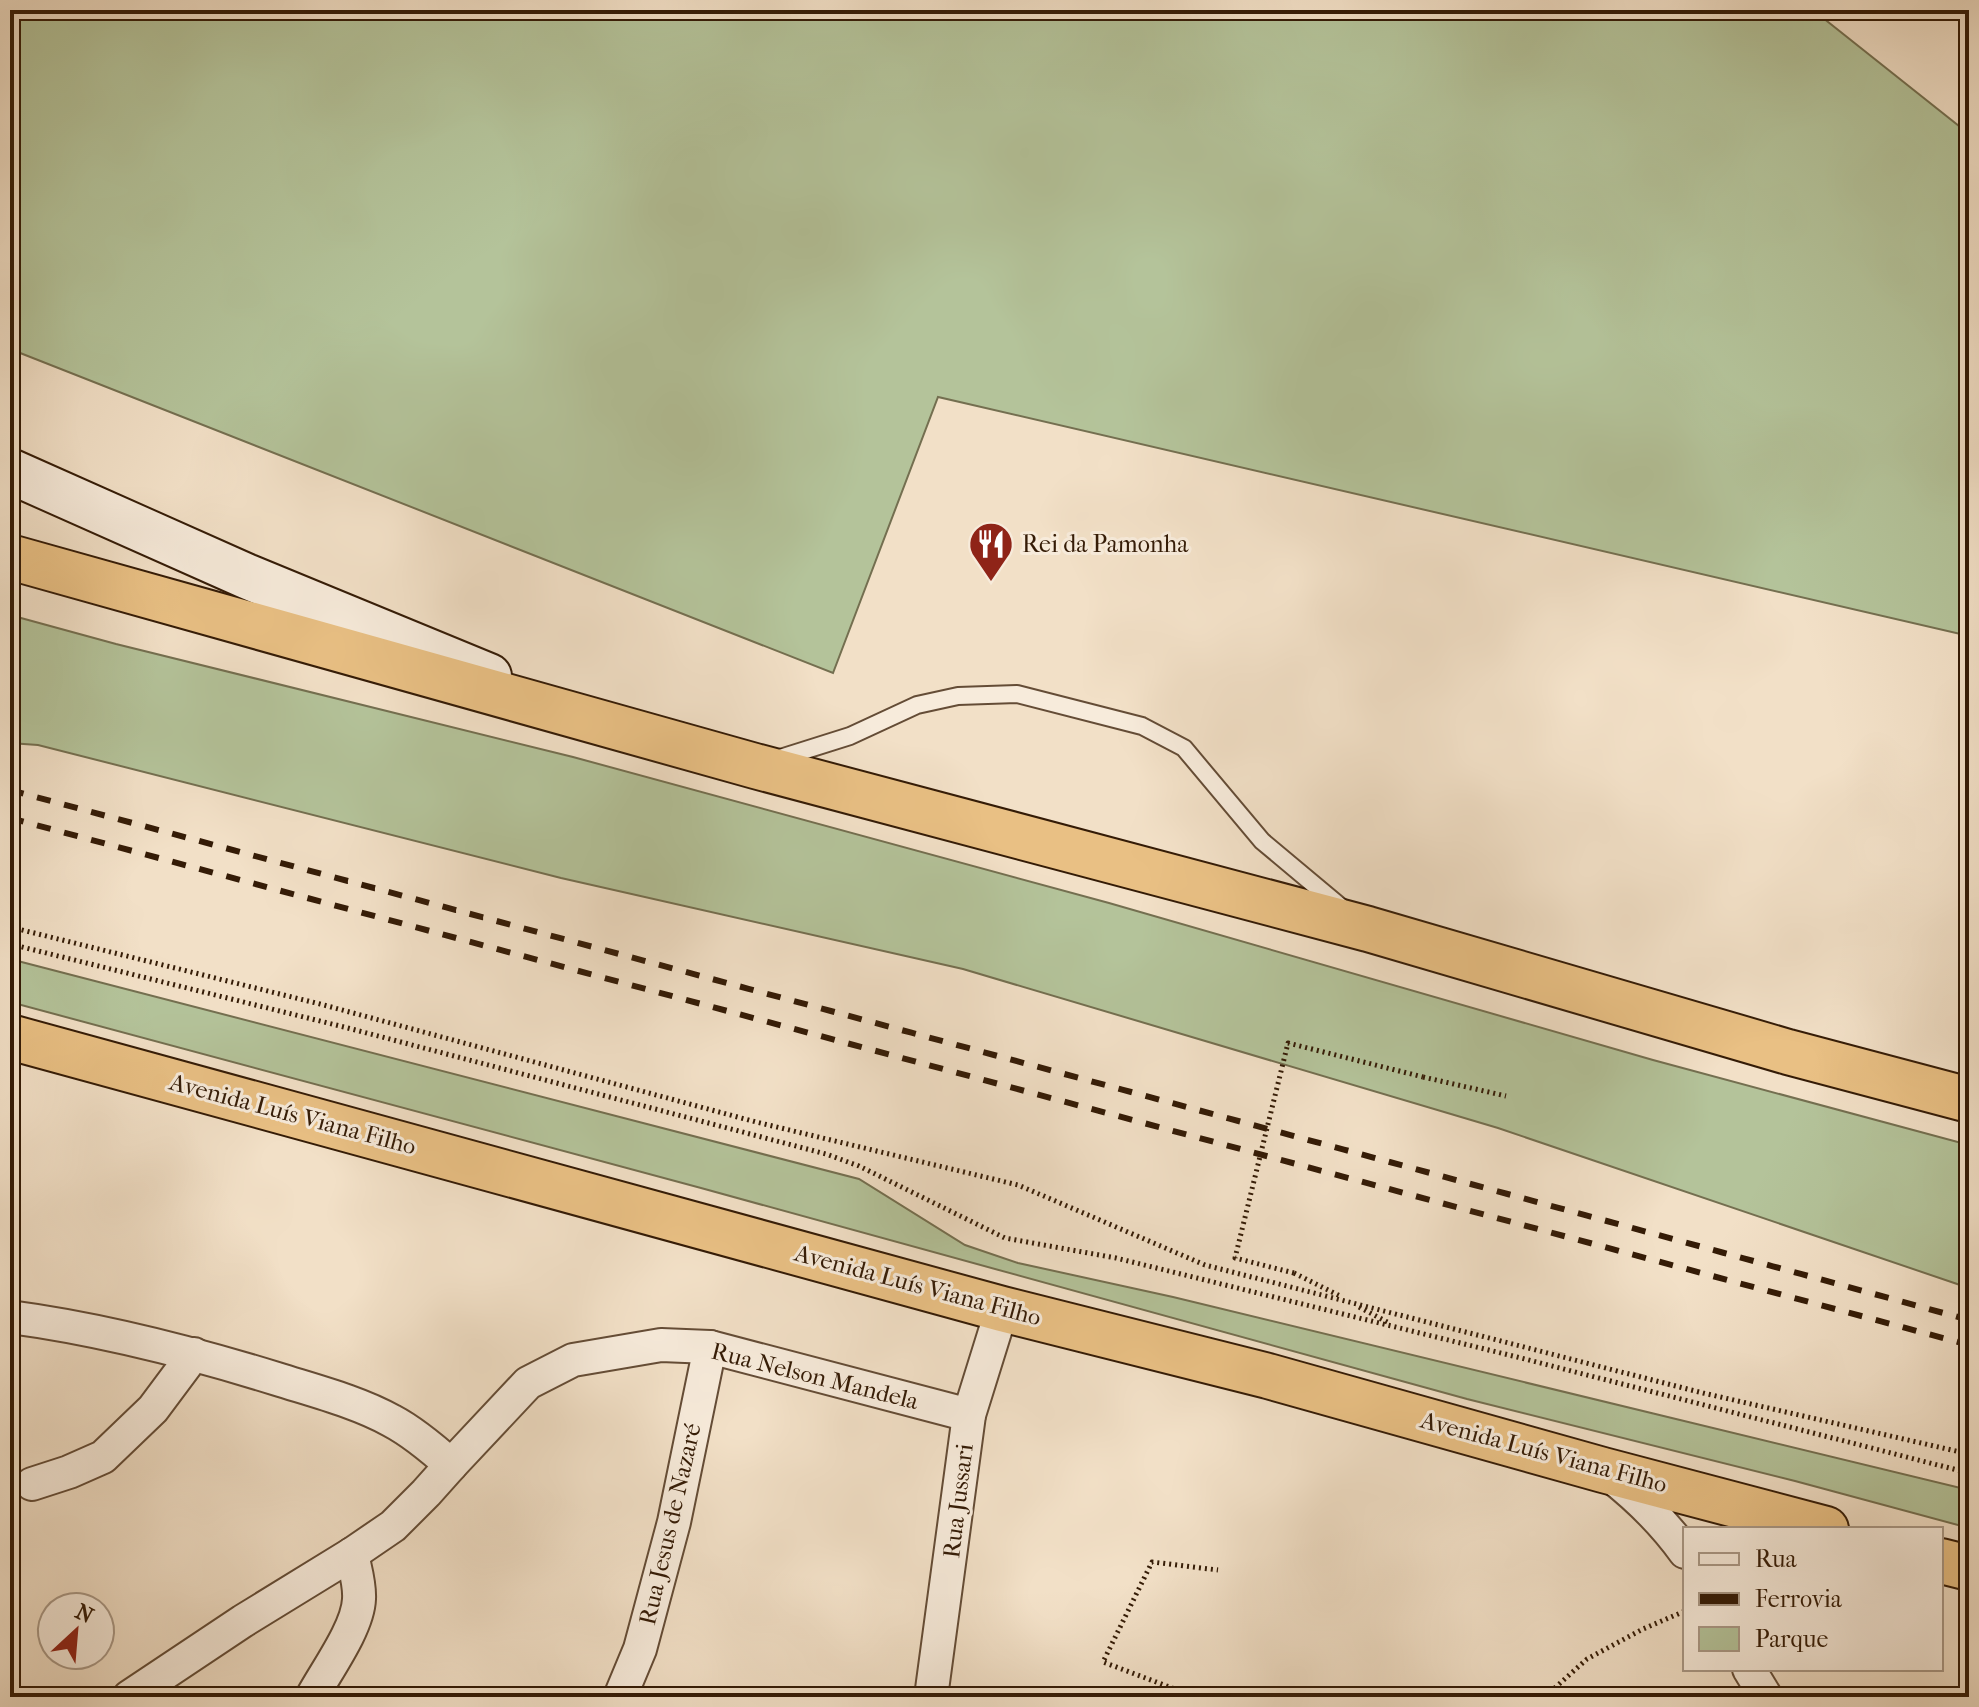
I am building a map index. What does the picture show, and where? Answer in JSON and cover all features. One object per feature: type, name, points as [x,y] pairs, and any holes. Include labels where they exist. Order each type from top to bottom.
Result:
[{"type":"highway","points":[[10,557],[755,766],[1368,929],[1788,1052],[1969,1100]]},
{"type":"highway","name":"Avenida Luís Viana Filho","points":[[10,1037],[1002,1309],[1268,1376],[1818,1527]]},
{"type":"highway","points":[[1943,1562],[1969,1568]]},
{"type":"main road","points":[[10,471],[246,576],[606,724]]},
{"type":"street","name":"Rua Jussari","points":[[931,1697],[969,1415],[1002,1309]]},
{"type":"street","points":[[10,1317],[66,1325],[194,1354],[299,1386],[395,1422],[451,1465]]},
{"type":"street","name":"Rua Nelson Mandela","points":[[129,1697],[393,1526],[528,1383],[573,1360],[661,1345],[710,1347],[969,1415]]},
{"type":"street","name":"Rua Jesus de Nazaré","points":[[620,1697],[640,1649],[674,1522],[710,1347]]},
{"type":"street","points":[[32,1484],[103,1457],[153,1409],[194,1354]]},
{"type":"street","points":[[1603,1470],[1638,1498],[1668,1528],[1683,1549]]},
{"type":"street","points":[[312,1697],[350,1630],[358,1608],[360,1597],[352,1554]]},
{"type":"street","points":[[1750,1671],[1766,1697]]},
{"type":"lane","points":[[755,766],[850,736],[917,705],[958,696],[1017,694],[1142,726],[1184,748],[1262,841],[1368,929]]},
{"type":"path","points":[[10,927],[320,1004],[756,1122],[1018,1185],[1205,1265],[1703,1393],[1969,1454]]},
{"type":"path","points":[[10,944],[344,1027],[826,1154],[859,1166],[1005,1238],[1116,1258],[1969,1473]]},
{"type":"path","points":[[1397,1327],[1294,1273],[1235,1258],[1288,1043],[1506,1096]]},
{"type":"path","points":[[1196,1697],[1103,1662],[1152,1562],[1218,1570]]},
{"type":"path","points":[[1547,1697],[1587,1659],[1683,1612]]},
{"type":"green space","points":[[10,10],[1813,10],[1969,134],[1969,636],[938,397],[833,673],[10,349]]},
{"type":"green space","points":[[10,615],[573,757],[1109,903],[1653,1060],[1969,1145],[1969,1288],[1498,1128],[963,969],[561,878],[38,745],[10,743]]},
{"type":"green space","points":[[10,959],[859,1179],[965,1245],[1018,1263],[1173,1297],[1969,1490],[1969,1528],[1467,1399],[10,1002]]},
{"type":"railway","points":[[10,790],[1969,1320]]},
{"type":"railway","points":[[10,818],[1969,1345]]},
{"type":"place","name":"Rei da Pamonha","points":[[991,583]]}]
